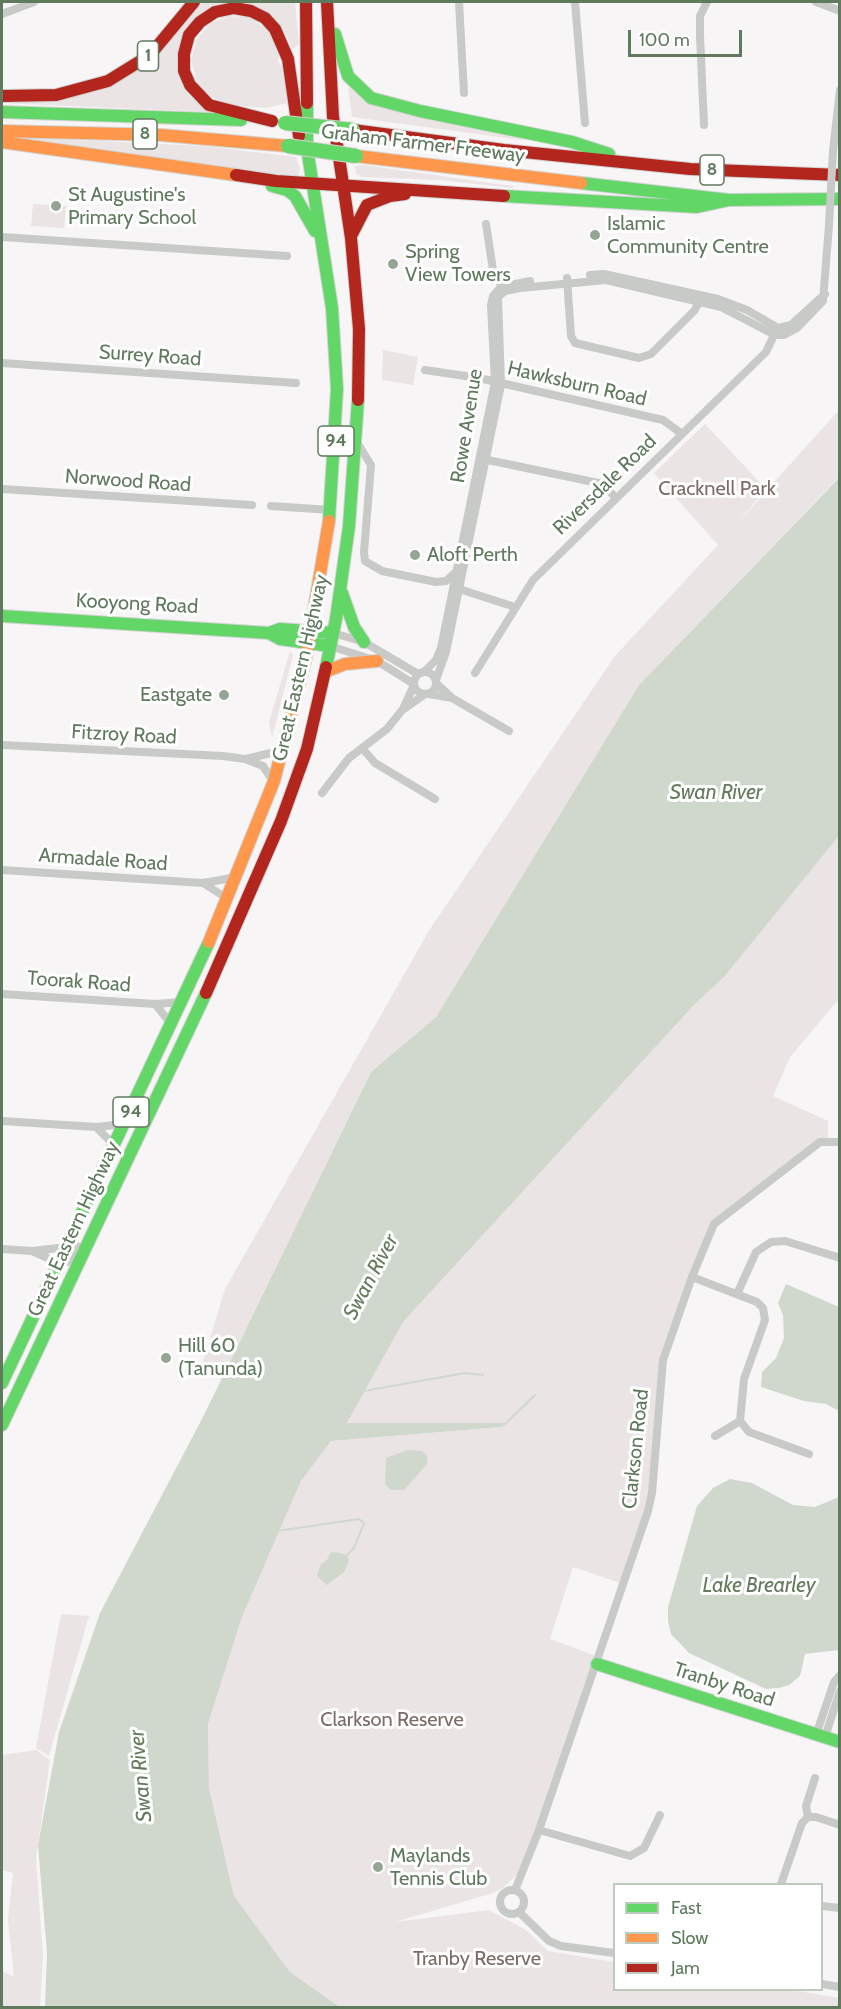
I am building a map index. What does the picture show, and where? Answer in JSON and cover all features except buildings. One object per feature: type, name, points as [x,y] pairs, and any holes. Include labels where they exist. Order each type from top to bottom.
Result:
[{"type":"main road","name":"1","points":[[2,96],[56,95],[108,81],[150,55],[194,2]]},
{"type":"main road","name":"Great Eastern Highway","points":[[2,1383],[183,1002],[228,899],[274,781],[311,637],[331,510],[336,435],[336,345],[307,148],[306,2]]},
{"type":"main road","name":"Great Eastern Highway","points":[[2,1425],[181,1049],[281,821],[307,749],[325,672],[341,590],[350,526],[356,441],[359,329],[351,238],[333,117],[327,3]]},
{"type":"main road","points":[[327,3],[348,76],[371,98],[420,111],[572,142],[635,163]]},
{"type":"main road","points":[[278,122],[209,105],[190,85],[184,71],[184,54],[189,35],[200,22],[215,12],[234,8],[251,11],[265,18],[275,29],[288,59],[298,134],[307,148]]},
{"type":"main road","name":"Graham Farmer Freeway","points":[[2,112],[278,122],[635,163],[749,173],[840,175]]},
{"type":"main road","name":"Graham Farmer Freeway","points":[[2,131],[161,135],[288,146],[729,200],[840,199]]},
{"type":"main road","points":[[2,142],[239,177],[312,183],[697,207],[729,200]]},
{"type":"main road","points":[[239,177],[287,190],[295,196],[321,242]]},
{"type":"main road","points":[[351,238],[367,205],[390,196],[431,191]]},
{"type":"main road","points":[[341,590],[354,627],[364,642]]},
{"type":"main road","name":"Kooyong Road","points":[[2,616],[269,633],[280,639],[311,637],[332,640]]},
{"type":"main road","points":[[325,672],[345,664],[377,661]]},
{"type":"main road","name":"Tranby Road","points":[[597,1665],[840,1742]]},
{"type":"street","points":[[2,14],[34,2]]},
{"type":"street","points":[[459,2],[464,93]]},
{"type":"street","points":[[575,2],[585,123]]},
{"type":"street","points":[[704,125],[700,16],[707,2]]},
{"type":"street","points":[[816,2],[840,11]]},
{"type":"street","name":"Riversdale Road","points":[[475,673],[533,580],[615,497],[766,352],[776,331],[791,325],[825,294],[833,151],[840,90]]},
{"type":"street","points":[[486,224],[493,270],[503,289],[514,283],[568,281],[604,274],[747,310],[776,331]]},
{"type":"street","points":[[2,237],[286,256]]},
{"type":"street","points":[[568,281],[571,336],[575,342],[639,358],[651,354],[694,311],[702,298]]},
{"type":"street","name":"Rowe Avenue","points":[[421,673],[436,660],[441,648],[456,588],[498,384],[497,302],[503,289]]},
{"type":"street","name":"Surrey Road","points":[[2,363],[296,383]]},
{"type":"street","name":"Hawksburn Road","points":[[425,370],[663,420],[682,434]]},
{"type":"street","points":[[356,441],[371,465],[365,561],[382,571],[436,582],[446,581],[456,572]]},
{"type":"street","points":[[483,459],[603,484],[615,497]]},
{"type":"street","name":"Rowe Avenue","points":[[436,682],[446,652],[456,588],[456,572],[483,459]]},
{"type":"street","name":"Norwood Road","points":[[2,489],[252,505]]},
{"type":"street","points":[[271,506],[331,510]]},
{"type":"street","points":[[456,588],[515,607]]},
{"type":"street","points":[[332,640],[377,661],[414,685],[418,692],[452,698]]},
{"type":"street","points":[[332,640],[364,642],[421,673],[431,674],[452,698],[509,731]]},
{"type":"street","points":[[322,793],[345,763],[387,729],[403,709],[421,673]]},
{"type":"street","points":[[403,709],[427,694],[436,682]]},
{"type":"street","name":"Fitzroy Road","points":[[2,745],[246,759],[283,750]]},
{"type":"street","points":[[362,747],[375,763],[435,799]]},
{"type":"street","points":[[246,759],[263,766],[274,781]]},
{"type":"street","name":"Armadale Road","points":[[2,870],[203,883],[237,877]]},
{"type":"street","name":"Armadale Road","points":[[203,883],[228,899]]},
{"type":"street","name":"Toorak Road","points":[[2,994],[155,1004],[183,1002]]},
{"type":"street","name":"Toorak Road","points":[[155,1004],[172,1025]]},
{"type":"street","points":[[2,1122],[96,1127],[125,1124]]},
{"type":"street","points":[[96,1127],[114,1145]]},
{"type":"street","name":"Clarkson Road","points":[[515,1890],[539,1830],[597,1665],[648,1511],[652,1493],[662,1369],[692,1278],[714,1224],[720,1217],[820,1142],[840,1142]]},
{"type":"street","points":[[32,1251],[60,1261],[71,1259],[85,1235],[96,1227]]},
{"type":"street","points":[[737,1294],[756,1252],[771,1242],[785,1241],[840,1257]]},
{"type":"street","points":[[2,1249],[32,1251],[67,1247]]},
{"type":"street","points":[[692,1278],[756,1302],[763,1308],[765,1320],[744,1379],[740,1421],[749,1432],[809,1454]]},
{"type":"street","points":[[715,1436],[740,1421]]},
{"type":"street","points":[[820,1736],[834,1682],[840,1675]]},
{"type":"street","points":[[820,1736],[840,1691]]},
{"type":"street","points":[[808,1817],[806,1806],[816,1779]]},
{"type":"street","points":[[539,1830],[630,1856],[644,1848],[660,1815]]},
{"type":"street","points":[[808,1817],[840,1825]]},
{"type":"street","points":[[781,1883],[802,1822],[808,1817]]},
{"type":"street","points":[[515,1890],[524,1899],[519,1912],[510,1914],[500,1905],[503,1893],[515,1890]]},
{"type":"street","points":[[823,1906],[840,1908]]},
{"type":"street","points":[[519,1912],[540,1934],[555,1943],[613,1953]]},
{"type":"street","points":[[823,1984],[840,1987]]},
{"type":"green space","points":[[204,2],[295,2],[299,44],[293,49],[284,32],[232,4],[180,49],[207,112],[2,103],[51,97],[162,51]]},
{"type":"green space","points":[[230,16],[248,17],[270,31],[279,57],[278,61],[285,71],[288,103],[266,108],[226,104],[210,96],[198,84],[191,60],[197,39],[211,23]]},
{"type":"green space","points":[[348,87],[374,102],[528,141],[352,117]]},
{"type":"green space","points":[[36,138],[204,146],[296,157],[300,168],[298,177],[35,140]]},
{"type":"green space","points":[[364,165],[514,186],[513,188],[439,180],[362,177],[356,174],[355,166]]},
{"type":"green space","points":[[33,204],[66,206],[64,228],[31,226]]},
{"type":"green space","points":[[383,350],[418,357],[413,385],[382,380]]},
{"type":"green space","name":"Cracknell Park","points":[[839,410],[839,477],[639,685],[436,1017],[371,1072],[230,1361],[202,1365],[225,1289],[430,929],[615,656],[718,545],[654,473],[705,424],[766,489],[732,529]]},
{"type":"green space","points":[[290,651],[293,655],[272,738],[269,722]]},
{"type":"green space","name":"Clarkson Reserve","points":[[839,836],[839,999],[790,1057],[773,1096],[828,1121],[828,1140],[719,1215],[661,1358],[651,1493],[623,1584],[573,1567],[550,1639],[599,1657],[520,1872],[504,1887],[493,1893],[395,1922],[489,1910],[526,1930],[548,1951],[613,1962],[613,1991],[798,1991],[839,1998],[839,2007],[340,2007],[290,1972],[234,1896],[209,1788],[208,1724],[242,1617],[301,1481],[331,1441],[502,1427],[507,1424],[347,1423],[403,1322],[695,1004],[724,977]]},
{"type":"green space","points":[[61,1614],[89,1616],[49,1756],[36,1748]]},
{"type":"green space","points":[[36,1750],[50,1760],[36,1859],[43,1956],[40,2007],[2,2007],[2,1971],[14,1977],[8,1920],[13,1873],[2,1870],[2,1755]]},
{"type":"water","name":"Swan River","points":[[839,478],[839,836],[724,977],[695,1004],[403,1322],[347,1423],[508,1423],[502,1427],[331,1441],[301,1481],[242,1617],[208,1724],[209,1788],[234,1896],[290,1972],[340,2007],[45,2007],[47,1953],[38,1845],[59,1732],[100,1613],[204,1415],[371,1072],[436,1017],[639,685]]},
{"type":"water","points":[[786,1284],[839,1307],[839,1411],[826,1404],[804,1401],[761,1387],[762,1372],[776,1358],[784,1338],[783,1315],[778,1303]]},
{"type":"water","points":[[408,1450],[421,1451],[427,1455],[427,1464],[404,1490],[391,1490],[385,1484],[386,1458]]},
{"type":"water","name":"Lake Brearley","points":[[730,1479],[752,1483],[793,1505],[815,1507],[839,1497],[839,1650],[805,1654],[800,1676],[789,1685],[779,1688],[766,1689],[689,1653],[671,1634],[668,1607],[697,1506],[713,1488]]},
{"type":"water","points":[[330,1553],[347,1555],[349,1561],[344,1572],[327,1585],[317,1576],[321,1564],[327,1560]]},
{"type":"waterway","points":[[364,1391],[465,1373],[483,1375]]},
{"type":"waterway","points":[[505,1424],[535,1395]]},
{"type":"waterway","points":[[277,1531],[359,1519],[364,1523],[354,1548],[347,1555]]},
{"type":"traffic: fast","points":[[335,34],[348,76],[371,98],[420,111],[572,142],[609,154]]},
{"type":"traffic: fast","points":[[307,103],[307,148],[332,308],[337,389],[329,521]]},
{"type":"traffic: fast","points":[[2,112],[241,120]]},
{"type":"traffic: fast","points":[[285,123],[353,130]]},
{"type":"traffic: fast","points":[[288,146],[356,156]]},
{"type":"traffic: fast","points":[[581,183],[729,200],[840,199]]},
{"type":"traffic: fast","points":[[272,186],[287,190],[295,196],[315,231]]},
{"type":"traffic: fast","points":[[504,196],[697,207],[729,200]]},
{"type":"traffic: fast","points":[[326,667],[336,619],[349,526],[358,400]]},
{"type":"traffic: fast","points":[[342,593],[354,627],[364,642]]},
{"type":"traffic: fast","points":[[2,616],[269,633],[280,629],[333,633]]},
{"type":"traffic: fast","points":[[269,633],[280,639],[330,646]]},
{"type":"traffic: fast","points":[[2,1383],[209,942]]},
{"type":"traffic: fast","points":[[2,1425],[206,993]]},
{"type":"traffic: fast","points":[[597,1664],[840,1742]]},
{"type":"traffic: slow","points":[[2,131],[161,135],[288,146]]},
{"type":"traffic: slow","points":[[2,142],[236,175]]},
{"type":"traffic: slow","points":[[356,156],[581,183]]},
{"type":"traffic: slow","points":[[209,942],[274,781],[305,662],[329,521]]},
{"type":"traffic: slow","points":[[325,672],[345,664],[377,661]]},
{"type":"traffic: jam","points":[[2,96],[56,95],[108,81],[150,55],[194,2]]},
{"type":"traffic: jam","points":[[306,2],[307,103]]},
{"type":"traffic: jam","points":[[327,2],[333,117],[351,238],[359,329],[358,400]]},
{"type":"traffic: jam","points":[[272,121],[209,105],[190,85],[184,71],[184,54],[189,35],[200,22],[215,12],[234,8],[251,11],[265,18],[275,29],[288,59],[299,136]]},
{"type":"traffic: jam","points":[[353,130],[504,150],[690,169],[840,175]]},
{"type":"traffic: jam","points":[[236,175],[276,181],[504,196]]},
{"type":"traffic: jam","points":[[351,236],[367,205],[390,196],[405,194]]},
{"type":"traffic: jam","points":[[206,993],[281,821],[307,749],[326,667]]},
{"type":"place","name":"St Augustine's Primary School","points":[[56,206]]},
{"type":"place","name":"Islamic Community Centre","points":[[595,235]]},
{"type":"place","name":"Spring View Towers","points":[[393,264]]},
{"type":"place","name":"Aloft Perth","points":[[415,555]]},
{"type":"place","name":"Eastgate","points":[[224,695]]},
{"type":"place","name":"Hill 60 (Tanunda)","points":[[166,1358]]},
{"type":"place","name":"Maylands Tennis Club","points":[[378,1867]]},
{"type":"park label","name":"Tranby Reserve","points":[[477,1959]]}]
